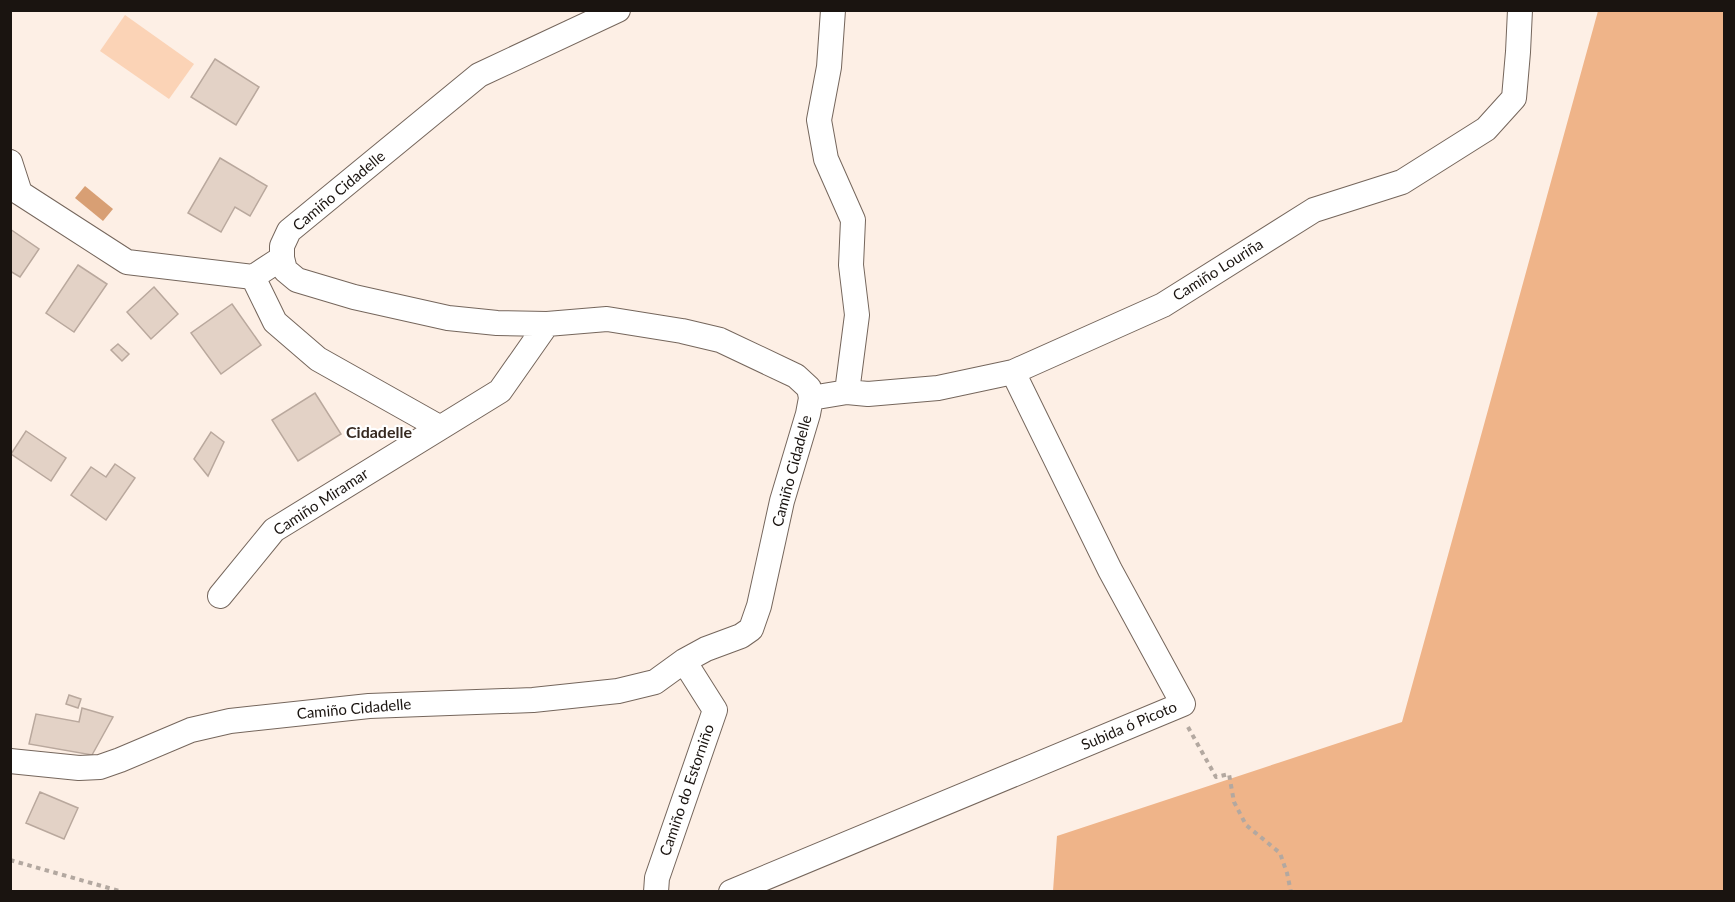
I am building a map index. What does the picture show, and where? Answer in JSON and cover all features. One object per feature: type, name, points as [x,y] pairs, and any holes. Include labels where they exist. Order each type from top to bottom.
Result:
[{"type":"street","name":"Camiño Cidadelle","points":[[10,761],[80,768],[100,767],[191,730],[230,721],[369,706],[533,700],[618,691],[655,682],[706,649],[741,636],[752,629],[782,501],[811,398],[809,388],[796,376],[720,340],[682,331],[607,319],[546,324],[497,323],[448,318],[354,297],[297,280],[285,270],[282,258],[282,246],[289,231],[479,75],[618,10]]},
{"type":"street","points":[[833,10],[829,67],[819,120],[826,159],[853,220],[851,265],[857,315],[847,392]]},
{"type":"street","name":"Camiño Louriña","points":[[811,398],[847,392],[868,394],[938,388],[1013,372],[1163,305],[1314,210],[1402,182],[1486,129],[1514,98],[1520,10]]},
{"type":"street","points":[[10,162],[15,194],[127,262],[254,277],[282,258]]},
{"type":"street","points":[[254,277],[275,322],[318,359],[439,427]]},
{"type":"street","name":"Camiño Miramar","points":[[220,596],[274,530],[500,391],[546,324]]},
{"type":"street","name":"Subida ó Picoto","points":[[731,891],[1183,704],[1110,570],[1013,372]]},
{"type":"street","name":"Camiño do Estorniño","points":[[656,891],[657,878],[715,710],[684,662]]},
{"type":"path","points":[[1177,707],[1216,777],[1229,774],[1234,802],[1246,825],[1280,854],[1291,891]]},
{"type":"path","points":[[10,860],[123,891]]},
{"type":"shaded area","points":[[1598,11],[1724,11],[1724,891],[1053,891],[1057,836],[1402,722]]},
{"type":"shaded area","points":[[125,15],[194,64],[169,99],[100,51]]},
{"type":"shaded area","points":[[85,186],[113,209],[103,221],[75,198]]},
{"type":"building","points":[[215,59],[259,87],[236,125],[191,97]]},
{"type":"building","points":[[220,158],[267,186],[250,216],[235,207],[221,232],[188,213]]},
{"type":"building","points":[[10,229],[39,249],[20,277],[10,271]]},
{"type":"building","points":[[78,265],[107,284],[74,332],[46,313]]},
{"type":"building","points":[[154,287],[178,314],[151,339],[127,312]]},
{"type":"building","points":[[232,304],[261,345],[221,374],[191,333]]},
{"type":"building","points":[[118,344],[129,354],[122,361],[111,350]]},
{"type":"building","points":[[315,393],[341,434],[298,461],[272,420]]},
{"type":"building","points":[[26,431],[66,458],[51,481],[11,454]]},
{"type":"building","points":[[211,432],[224,442],[208,476],[194,459]]},
{"type":"building","points":[[115,464],[135,478],[106,520],[71,495],[91,467],[106,477]]},
{"type":"building","points":[[69,695],[81,699],[78,708],[66,704]]},
{"type":"building","points":[[82,708],[113,717],[92,755],[29,744],[36,714],[79,722]]},
{"type":"building","points":[[40,792],[78,808],[64,839],[26,823]]},
{"type":"district","name":"Cidadelle","points":[[379,432]]}]
